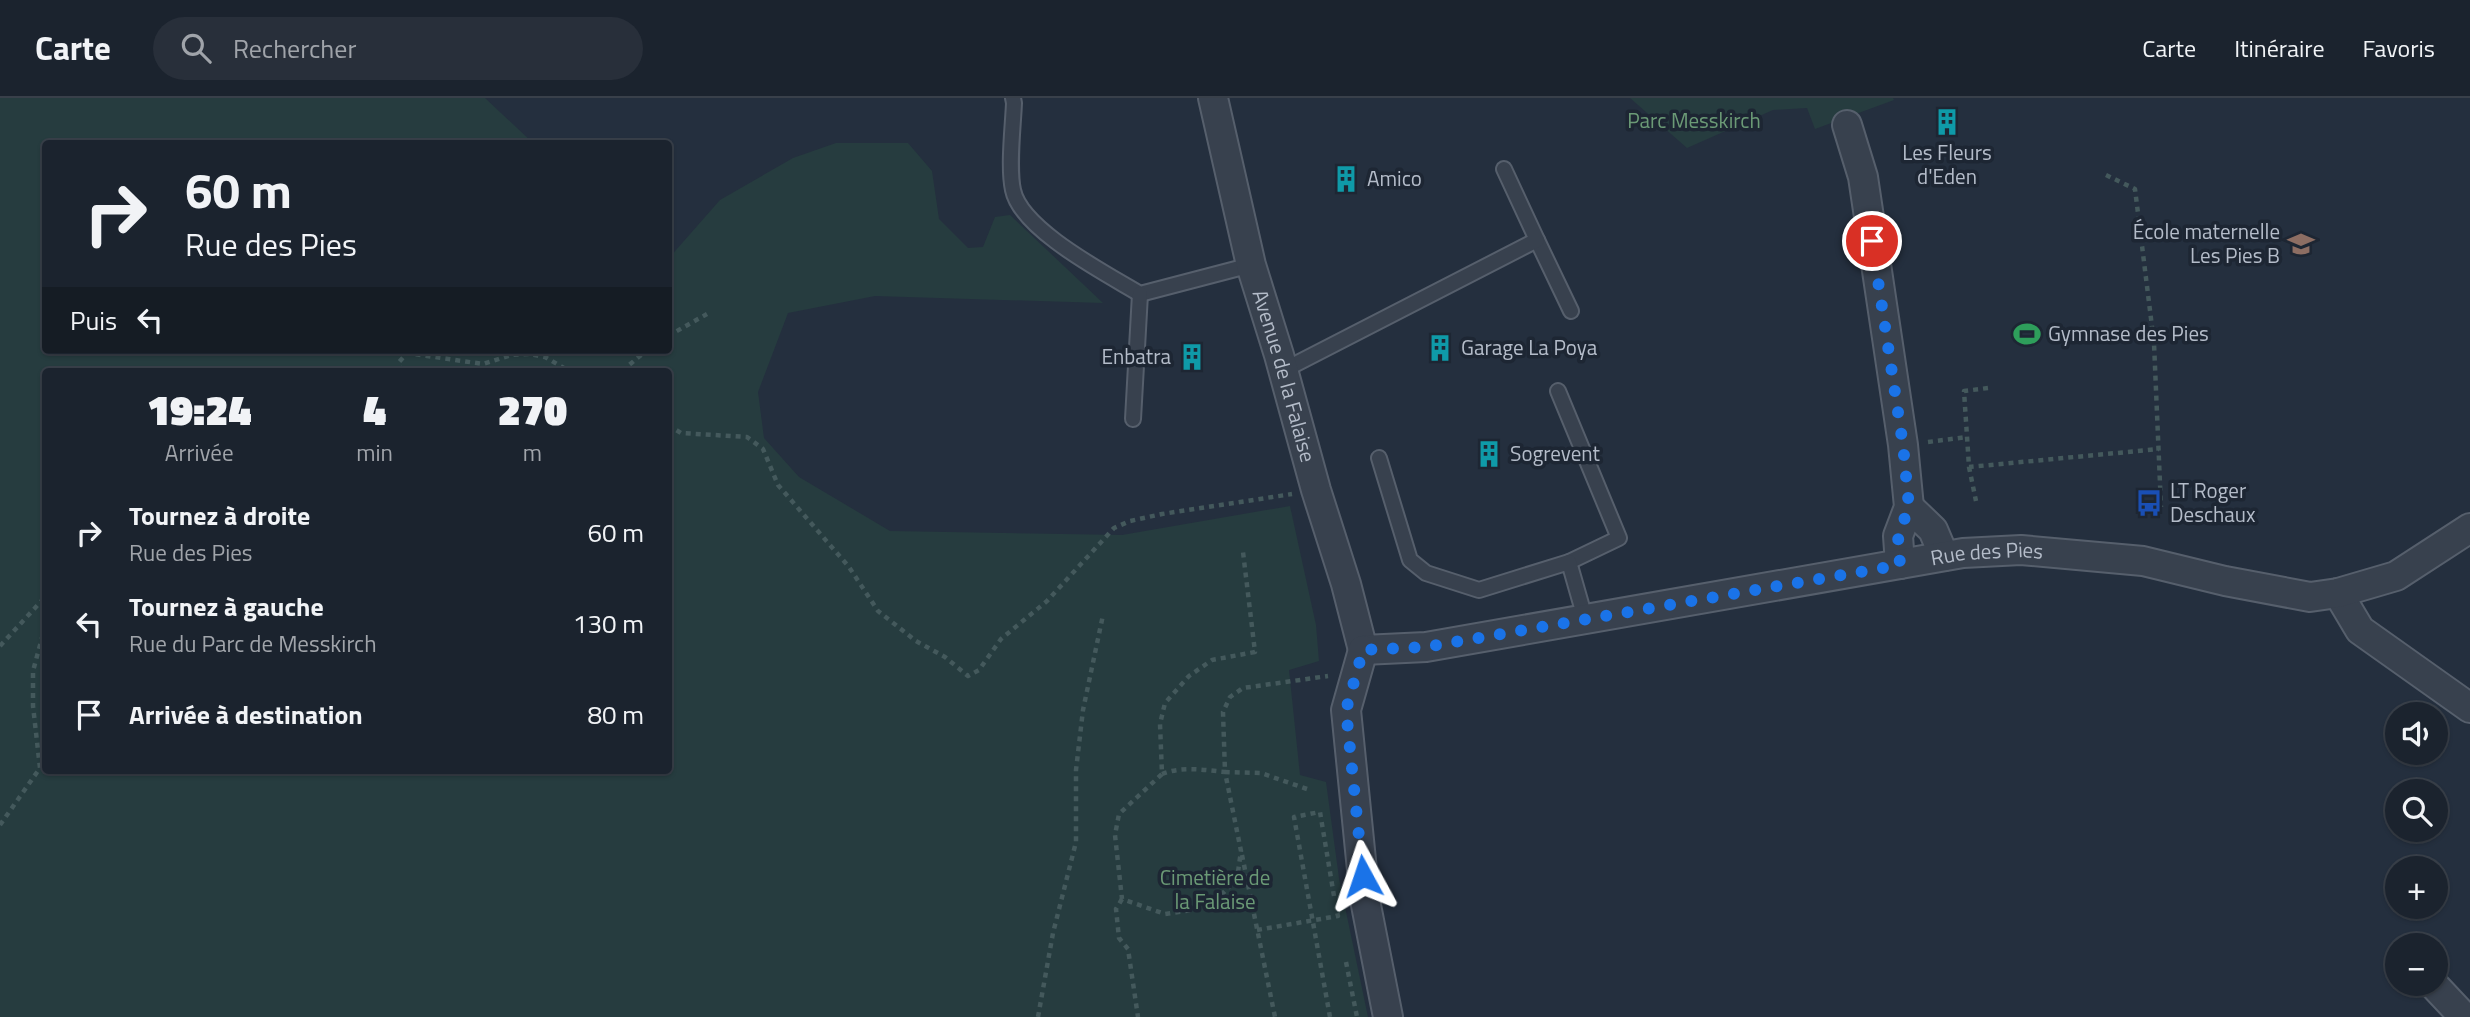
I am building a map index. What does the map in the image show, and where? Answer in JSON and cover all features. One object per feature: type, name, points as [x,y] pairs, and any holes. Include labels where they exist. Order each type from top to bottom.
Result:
[{"type":"street","name":"Avenue de la Falaise","points":[[1213,98],[1251,265],[1284,370],[1363,650]]},
{"type":"street","points":[[1847,125],[1863,177],[1903,445],[1909,507],[1898,536],[1900,565]]},
{"type":"street","points":[[1909,507],[1933,530],[1944,556]]},
{"type":"street","name":"Rue des Pies","points":[[1363,650],[1426,647],[1944,556],[2021,550],[2143,561],[2310,597],[2338,593],[2396,576],[2470,527]]},
{"type":"street","points":[[2338,593],[2360,630],[2470,708]]},
{"type":"street","points":[[1363,650],[1346,710],[1365,900],[1388,1017]]},
{"type":"street","points":[[2444,996],[2464,1017]]},
{"type":"lane","points":[[1013,98],[1013,191],[1025,213],[1067,250],[1140,294],[1251,265]]},
{"type":"lane","points":[[1504,169],[1572,311]]},
{"type":"lane","points":[[1284,370],[1537,240]]},
{"type":"lane","points":[[1133,419],[1140,294]]},
{"type":"lane","points":[[1379,458],[1410,560],[1426,573],[1479,590],[1569,562],[1619,538],[1558,391]]},
{"type":"lane","points":[[1569,562],[1585,618]]},
{"type":"path","points":[[2106,175],[2135,189],[2154,343],[2161,507]]},
{"type":"path","points":[[672,334],[707,314]]},
{"type":"path","points":[[413,354],[483,365],[511,355],[529,354],[545,357],[564,368]]},
{"type":"path","points":[[626,368],[642,354]]},
{"type":"path","points":[[1976,501],[1969,467],[1964,391],[1988,388]]},
{"type":"path","points":[[672,427],[681,433],[747,437],[763,450],[778,485],[849,567],[878,611],[916,641],[946,657],[968,677],[979,670],[1001,639],[1047,601],[1114,528],[1130,521],[1162,514],[1316,490]]},
{"type":"path","points":[[1903,445],[1967,437]]},
{"type":"path","points":[[1969,467],[2159,449]]},
{"type":"path","points":[[1162,774],[1160,724],[1165,703],[1189,676],[1212,660],[1255,652],[1243,552]]},
{"type":"path","points":[[0,646],[42,600]]},
{"type":"path","points":[[1038,1017],[1053,933],[1076,842],[1076,770],[1083,710],[1103,615]]},
{"type":"path","points":[[0,825],[40,768],[33,706],[33,671],[42,638]]},
{"type":"path","points":[[1275,1017],[1225,772],[1223,712],[1230,697],[1243,688],[1328,676]]},
{"type":"path","points":[[1138,1017],[1128,949],[1119,938],[1116,909],[1122,899],[1115,835],[1119,814],[1162,774],[1172,770],[1261,773],[1307,789]]},
{"type":"path","points":[[1257,930],[1313,920],[1338,916],[1320,812],[1294,817],[1313,920],[1330,1017]]},
{"type":"path","points":[[1122,899],[1165,914],[1194,910],[1220,896],[1237,879],[1241,850]]},
{"type":"green space","name":"Cimetière de la Falaise","points":[[0,98],[485,98],[530,140],[42,140],[42,354],[672,354],[672,255],[720,200],[793,158],[836,143],[908,143],[932,171],[939,219],[968,248],[983,247],[995,217],[1010,215],[1103,303],[875,296],[788,313],[758,392],[764,438],[799,477],[890,531],[1122,535],[1290,506],[1316,625],[1319,661],[1289,670],[1300,775],[1326,782],[1339,878],[1368,1017],[0,1017]]},
{"type":"green space","name":"Parc Messkirch","points":[[1630,98],[1894,100],[1815,129],[1807,108],[1773,110],[1687,148]]},
{"type":"place","name":"Les Fleurs d'Eden","points":[[1947,122]]},
{"type":"place","name":"Amico","points":[[1346,179]]},
{"type":"place","name":"École maternelle Les Pies B","points":[[2301,244]]},
{"type":"place","name":"Gymnase des Pies","points":[[2027,334]]},
{"type":"place","name":"Garage La Poya","points":[[1440,348]]},
{"type":"place","name":"Enbatra","points":[[1192,357]]},
{"type":"place","name":"Sogrevent","points":[[1489,454]]},
{"type":"place","name":"LT Roger Deschaux","points":[[2149,503]]},
{"type":"route","points":[[1363,876],[1346,710],[1363,650],[1426,647],[1900,565],[1898,536],[1909,507],[1903,445],[1872,241]]}]
